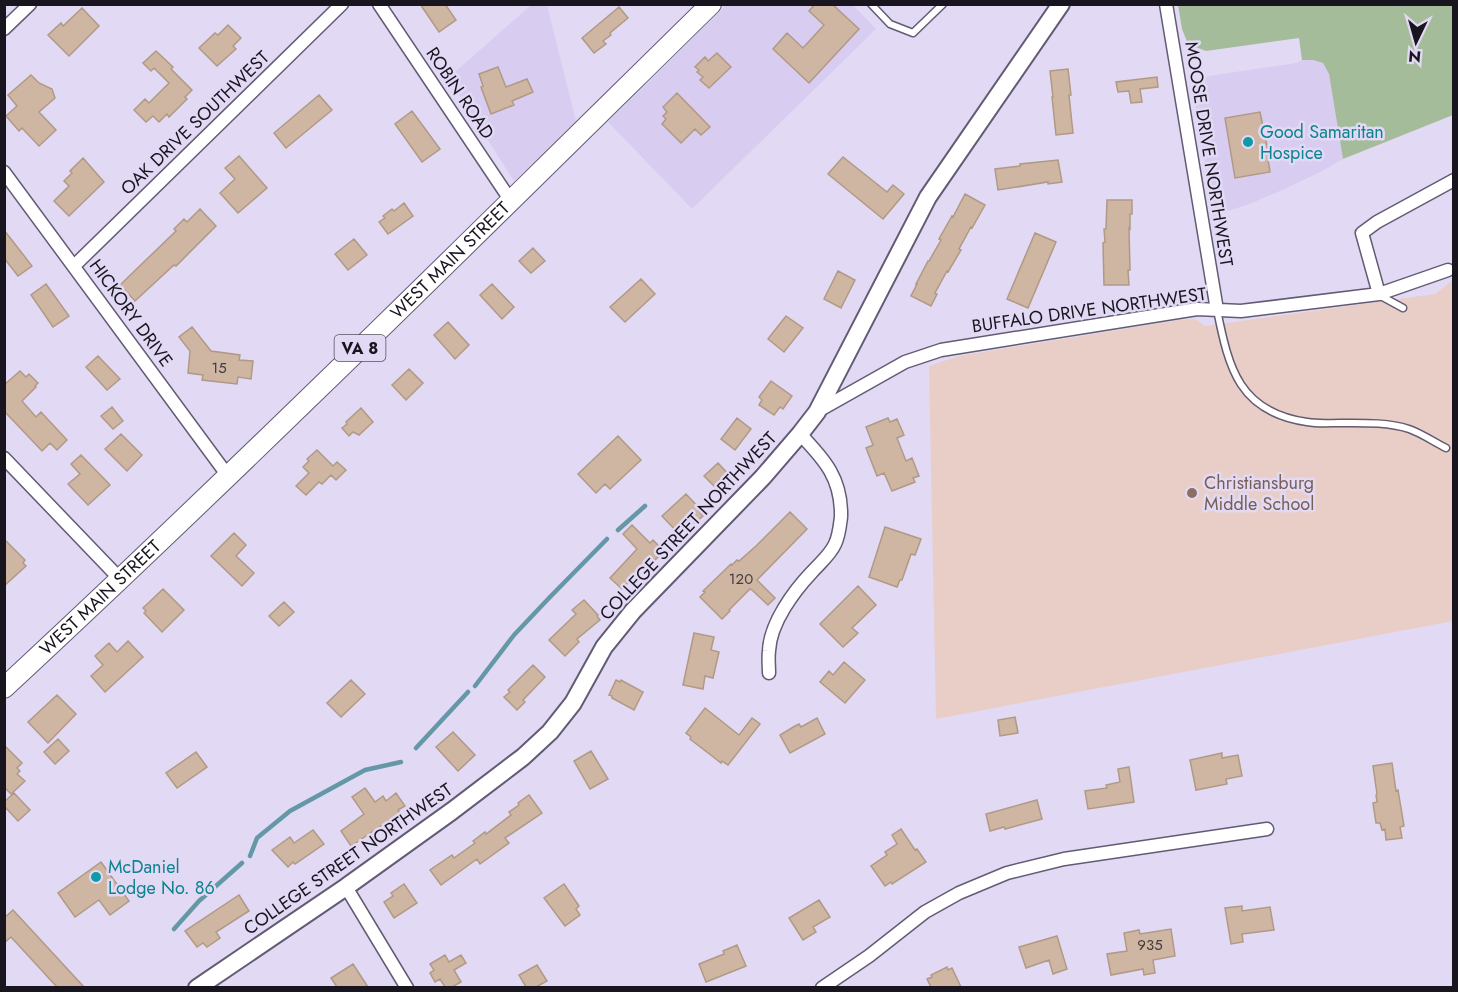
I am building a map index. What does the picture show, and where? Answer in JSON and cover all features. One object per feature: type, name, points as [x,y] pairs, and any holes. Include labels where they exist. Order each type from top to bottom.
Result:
[{"type":"main road","name":"WEST MAIN STREET","points":[[4,688],[121,580],[711,4]]},
{"type":"street","points":[[4,29],[30,4]]},
{"type":"street","name":"OAK DRIVE SOUTHWEST","points":[[74,266],[342,4]]},
{"type":"street","name":"ROBIN ROAD","points":[[379,4],[511,201]]},
{"type":"street","name":"MOOSE DRIVE NORTHWEST","points":[[1166,4],[1216,310]]},
{"type":"street","name":"COLLEGE STREET NORTHWEST","points":[[197,987],[346,887],[453,811],[524,757],[550,732],[573,703],[604,647],[633,611],[756,484],[817,412],[928,197],[1056,6]]},
{"type":"street","name":"HICKORY DRIVE","points":[[4,172],[228,476]]},
{"type":"street","points":[[1378,294],[1362,233],[1377,222],[1454,180]]},
{"type":"street","name":"BUFFALO DRIVE NORTHWEST","points":[[817,412],[905,362],[941,350],[1197,309],[1240,311],[1378,294],[1452,271]]},
{"type":"street","points":[[769,674],[768,650],[773,630],[795,593],[837,542],[840,522],[841,504],[838,488],[830,470],[817,451],[800,434]]},
{"type":"street","points":[[4,458],[121,580]]},
{"type":"street","points":[[822,987],[869,956],[925,912],[959,893],[1007,873],[1064,859],[1267,829]]},
{"type":"street","points":[[346,887],[407,987]]},
{"type":"lane","points":[[871,4],[890,24],[913,33],[938,6]]},
{"type":"lane","points":[[1378,294],[1404,308]]},
{"type":"lane","points":[[1216,310],[1234,372],[1242,387],[1260,405],[1281,416],[1308,423],[1382,424],[1410,429],[1446,448]]},
{"type":"shaded area","points":[[531,5],[547,5],[576,121],[514,181],[448,78]]},
{"type":"shaded area","points":[[726,5],[853,5],[876,29],[692,209],[608,122]]},
{"type":"shaded area","points":[[1302,60],[1323,63],[1329,74],[1343,159],[1289,187],[1214,216],[1195,104],[1196,87],[1199,81],[1209,76],[1296,63]]},
{"type":"shaded area","name":"Christiansburg Middle School","points":[[1453,280],[1453,621],[936,719],[929,366],[959,356],[1179,320],[1195,319],[1205,326],[1435,294]]},
{"type":"green space","points":[[1178,5],[1453,5],[1453,115],[1343,159],[1329,74],[1323,63],[1302,60],[1299,38],[1206,51],[1188,44],[1182,29]]},
{"type":"building","points":[[420,4],[445,4],[456,20],[439,32]]},
{"type":"building","points":[[815,4],[832,4],[859,29],[809,83],[773,49],[787,33],[803,48],[824,25],[809,11]]},
{"type":"building","points":[[619,7],[628,18],[610,33],[611,35],[603,41],[606,44],[594,53],[582,38]]},
{"type":"building","points":[[82,8],[99,26],[69,56],[48,35],[61,23],[63,26]]},
{"type":"building","points":[[228,25],[241,38],[233,46],[236,49],[217,66],[199,48],[215,33],[218,35]]},
{"type":"building","points":[[156,51],[192,90],[185,97],[187,99],[169,117],[167,114],[159,122],[153,116],[146,122],[134,110],[145,99],[149,103],[169,83],[154,68],[151,71],[143,63]]},
{"type":"building","points":[[717,53],[731,67],[709,88],[700,80],[703,77],[695,67],[705,57],[708,61]]},
{"type":"building","points":[[498,67],[506,87],[527,79],[533,92],[512,101],[514,105],[491,114],[481,87],[483,86],[479,74]]},
{"type":"building","points":[[1068,69],[1073,133],[1056,135],[1050,71]]},
{"type":"building","points":[[31,75],[39,83],[52,89],[55,98],[39,112],[56,130],[39,146],[22,128],[19,131],[6,116],[17,106],[8,95]]},
{"type":"building","points":[[1157,77],[1158,87],[1140,89],[1142,102],[1131,103],[1129,91],[1118,92],[1116,82]]},
{"type":"building","points":[[677,93],[710,127],[701,135],[695,129],[681,143],[662,124],[666,119],[663,116],[667,112],[663,107]]},
{"type":"building","points":[[319,95],[332,110],[286,148],[274,133]]},
{"type":"building","points":[[412,111],[440,149],[422,162],[395,124]]},
{"type":"building","name":"Good Samaritan Hospice","points":[[1260,112],[1270,172],[1235,178],[1225,118]]},
{"type":"building","points":[[239,156],[267,188],[238,213],[220,193],[235,179],[225,168]]},
{"type":"building","points":[[843,157],[887,192],[893,185],[904,194],[883,219],[828,174]]},
{"type":"building","points":[[83,158],[104,182],[69,216],[54,201],[69,186],[64,181]]},
{"type":"building","points":[[1058,160],[1062,182],[998,190],[995,169]]},
{"type":"building","points":[[965,194],[985,205],[935,293],[937,294],[931,306],[911,296],[941,240],[939,239]]},
{"type":"building","points":[[1107,200],[1132,200],[1129,228],[1129,285],[1104,285],[1103,243],[1105,242]]},
{"type":"building","points":[[404,203],[413,216],[388,234],[379,222],[392,209],[394,211]]},
{"type":"building","points":[[200,209],[216,226],[176,266],[174,265],[135,301],[120,285],[176,231],[174,229],[184,219],[187,222]]},
{"type":"building","points":[[4,230],[32,266],[18,276],[4,258]]},
{"type":"building","points":[[1035,233],[1056,242],[1028,308],[1007,299]]},
{"type":"building","points":[[354,239],[367,255],[348,270],[335,254]]},
{"type":"building","points":[[533,248],[545,261],[531,273],[519,261]]},
{"type":"building","points":[[838,271],[855,280],[841,308],[824,299]]},
{"type":"building","points":[[641,279],[655,294],[625,322],[610,307]]},
{"type":"building","points":[[46,284],[69,316],[53,327],[31,295]]},
{"type":"building","points":[[492,284],[514,307],[502,319],[480,295]]},
{"type":"building","points":[[786,316],[803,328],[784,352],[768,339]]},
{"type":"building","points":[[448,322],[469,345],[455,359],[434,335]]},
{"type":"building","points":[[192,327],[211,351],[240,355],[239,360],[253,361],[251,379],[238,377],[237,384],[202,380],[203,375],[188,373],[190,351],[179,337]]},
{"type":"building","points":[[98,356],[120,379],[107,390],[86,367]]},
{"type":"building","points":[[409,369],[423,383],[406,400],[392,385]]},
{"type":"building","points":[[20,371],[26,377],[29,374],[38,383],[22,401],[36,417],[41,412],[67,440],[57,450],[50,443],[42,451],[4,411],[4,385]]},
{"type":"building","points":[[771,381],[792,396],[783,409],[780,407],[774,415],[759,405],[762,400],[759,397]]},
{"type":"building","points":[[112,407],[123,421],[113,429],[101,416]]},
{"type":"building","points":[[361,408],[373,422],[359,435],[353,432],[349,436],[342,428]]},
{"type":"building","points":[[737,418],[751,429],[735,450],[721,439]]},
{"type":"building","points":[[888,418],[890,422],[897,419],[904,435],[897,438],[906,461],[912,458],[919,476],[913,478],[915,482],[892,491],[884,473],[877,476],[866,448],[873,445],[866,427]]},
{"type":"building","points":[[121,434],[142,455],[127,471],[105,449]]},
{"type":"building","points":[[618,436],[641,460],[610,489],[605,484],[596,493],[578,474]]},
{"type":"building","points":[[317,450],[333,466],[337,462],[346,470],[336,480],[331,475],[322,484],[319,482],[306,495],[296,486],[309,473],[303,467],[309,461],[307,459]]},
{"type":"building","points":[[81,455],[110,485],[88,505],[68,484],[80,474],[71,464]]},
{"type":"building","points":[[718,463],[733,479],[722,490],[720,488],[718,490],[704,476]]},
{"type":"building","points":[[686,494],[701,510],[699,511],[703,516],[681,536],[662,516]]},
{"type":"building","points":[[790,512],[807,529],[757,580],[775,598],[768,605],[750,589],[722,619],[700,597],[705,592],[703,591],[731,564],[739,561],[756,546]]},
{"type":"building","points":[[632,525],[650,543],[653,540],[664,551],[650,565],[647,563],[622,589],[610,578],[637,549],[623,534]]},
{"type":"building","points":[[885,527],[921,539],[915,555],[911,554],[902,580],[897,587],[869,577]]},
{"type":"building","points":[[234,533],[246,545],[236,556],[254,573],[242,586],[211,556]]},
{"type":"building","points":[[4,539],[25,560],[23,563],[26,566],[4,586]]},
{"type":"building","points":[[858,586],[876,605],[852,628],[858,633],[843,647],[820,624]]},
{"type":"building","points":[[163,589],[184,610],[162,632],[144,613],[146,611],[143,608]]},
{"type":"building","points":[[584,600],[600,620],[577,639],[579,642],[565,656],[549,640],[576,614],[572,610]]},
{"type":"building","points":[[284,602],[294,612],[279,626],[269,616]]},
{"type":"building","points":[[694,633],[714,637],[711,650],[719,652],[713,678],[705,676],[703,689],[683,685]]},
{"type":"building","points":[[128,641],[143,657],[105,692],[91,676],[103,665],[95,656],[109,643],[117,652]]},
{"type":"building","points":[[844,662],[865,680],[845,703],[820,682],[829,671],[833,675]]},
{"type":"building","points":[[533,665],[545,677],[523,700],[525,702],[517,710],[504,697]]},
{"type":"building","points":[[351,680],[365,694],[341,717],[327,703]]},
{"type":"building","points":[[616,680],[620,682],[621,680],[643,692],[634,710],[609,695]]},
{"type":"building","points":[[57,695],[76,714],[48,743],[28,722]]},
{"type":"building","points":[[705,708],[739,735],[752,718],[760,724],[728,765],[722,761],[721,763],[690,739],[691,737],[686,733]]},
{"type":"building","points":[[1015,717],[1018,733],[1000,736],[998,720]]},
{"type":"building","points":[[817,718],[825,734],[790,753],[780,735],[799,724],[801,727]]},
{"type":"building","points":[[453,732],[475,755],[458,771],[436,747]]},
{"type":"building","points":[[58,739],[69,751],[55,764],[44,752]]},
{"type":"building","points":[[4,745],[22,763],[17,768],[20,771],[17,774],[25,781],[11,794],[4,787]]},
{"type":"building","points":[[591,751],[608,779],[590,789],[574,761]]},
{"type":"building","points":[[196,752],[207,767],[177,788],[166,773]]},
{"type":"building","points":[[1222,753],[1222,758],[1238,755],[1242,776],[1226,779],[1227,784],[1196,790],[1190,760]]},
{"type":"building","points":[[1392,763],[1404,826],[1400,827],[1402,838],[1386,840],[1385,829],[1382,830],[1380,823],[1376,823],[1373,803],[1377,802],[1377,794],[1373,766]]},
{"type":"building","points":[[1129,767],[1134,802],[1088,809],[1085,791],[1107,788],[1106,785],[1120,782],[1118,769]]},
{"type":"building","points":[[365,788],[375,802],[383,796],[386,801],[396,793],[405,806],[398,810],[400,813],[351,846],[341,831],[364,814],[352,797]]},
{"type":"building","points":[[14,793],[30,810],[18,821],[4,806],[4,802]]},
{"type":"building","points":[[529,795],[542,813],[505,838],[509,843],[480,864],[477,859],[441,885],[430,870],[452,855],[454,858],[475,843],[473,841],[511,815],[509,812]]},
{"type":"building","points":[[1037,800],[1042,819],[990,831],[986,814]]},
{"type":"building","points":[[901,829],[926,862],[892,884],[891,882],[885,886],[871,866],[887,855],[885,852],[897,844],[892,835]]},
{"type":"building","points":[[313,830],[324,844],[295,864],[293,862],[288,867],[272,850],[290,837],[294,843]]},
{"type":"building","name":"McDaniel Lodge No. 86","points":[[101,862],[129,901],[110,915],[99,900],[75,917],[58,893]]},
{"type":"building","points":[[404,884],[417,903],[394,918],[384,902],[393,896],[391,893]]},
{"type":"building","points":[[564,884],[579,906],[576,909],[580,915],[565,926],[544,898]]},
{"type":"building","points":[[239,895],[249,911],[216,932],[220,938],[207,947],[203,943],[197,947],[185,931]]},
{"type":"building","points":[[819,900],[830,917],[813,927],[816,932],[803,940],[789,918]]},
{"type":"building","points":[[1242,906],[1242,911],[1270,907],[1274,930],[1242,934],[1243,942],[1231,944],[1225,908]]},
{"type":"building","points":[[13,910],[84,987],[57,987],[11,937],[4,943],[4,918]]},
{"type":"building","points":[[1171,929],[1175,956],[1153,960],[1155,973],[1144,975],[1143,969],[1111,975],[1107,954],[1127,951],[1124,933],[1139,930],[1140,934]]},
{"type":"building","points":[[1057,936],[1067,969],[1053,974],[1049,960],[1026,968],[1019,947]]},
{"type":"building","points":[[737,945],[746,966],[706,982],[699,964],[724,954],[723,951]]},
{"type":"building","points":[[445,955],[449,962],[461,955],[466,963],[454,970],[461,982],[452,987],[445,987],[440,979],[435,982],[430,973],[434,970],[430,964]]},
{"type":"building","points":[[353,964],[368,987],[337,987],[331,978]]},
{"type":"building","points":[[537,965],[547,981],[536,987],[526,987],[519,975]]},
{"type":"building","points":[[947,967],[948,970],[952,968],[961,987],[931,987],[927,979]]},
{"type":"waterway","points":[[618,530],[645,506]]},
{"type":"waterway","points":[[475,686],[514,635],[607,539]]},
{"type":"waterway","points":[[416,748],[468,692]]},
{"type":"waterway","points":[[250,856],[257,838],[290,811],[365,770],[401,762]]},
{"type":"waterway","points":[[174,929],[199,901],[242,863]]},
{"type":"place","name":"Good Samaritan Hospice","points":[[1248,142]]},
{"type":"place","name":"Christiansburg Middle School","points":[[1192,493]]},
{"type":"place","name":"McDaniel Lodge No. 86","points":[[96,877]]}]
